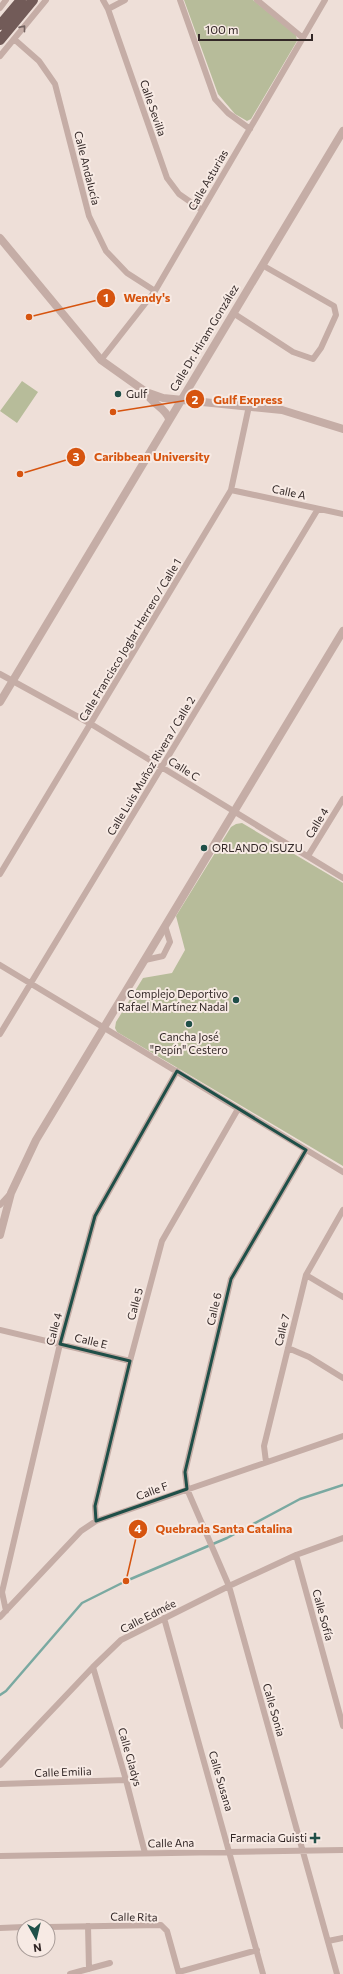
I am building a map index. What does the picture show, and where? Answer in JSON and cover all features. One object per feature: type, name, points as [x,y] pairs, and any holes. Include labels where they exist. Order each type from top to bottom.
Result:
[{"type":"main road","points":[[0,25],[21,0]]},
{"type":"main road","points":[[0,40],[33,0]]},
{"type":"street","points":[[0,8],[6,0]]},
{"type":"street","points":[[0,56],[46,0]]},
{"type":"street","name":"Calle Sevilla","points":[[103,0],[108,9],[167,178],[179,194],[202,210]]},
{"type":"street","points":[[108,9],[125,0]]},
{"type":"street","points":[[180,0],[216,99],[228,113],[250,129]]},
{"type":"street","points":[[257,0],[303,38]]},
{"type":"street","name":"Calle Asturias","points":[[102,360],[155,291],[324,2]]},
{"type":"street","name":"Calle Andalucía","points":[[14,39],[39,61],[55,84],[89,216],[106,251],[127,274],[155,291]]},
{"type":"street","name":"Calle Dr. Hiram González","points":[[0,702],[180,400],[343,131]]},
{"type":"street","points":[[0,238],[102,360],[146,392],[163,398],[282,410],[343,429]]},
{"type":"street","points":[[233,313],[293,352],[313,359],[321,348],[336,315],[334,306],[262,265]]},
{"type":"street","points":[[146,392],[149,399],[165,411],[169,419]]},
{"type":"street","name":"Calle Francisco Joglar Herrero / Calle 1","points":[[0,874],[231,490],[249,406]]},
{"type":"street","name":"Calle A","points":[[231,490],[343,514]]},
{"type":"street","name":"Calle Luis Muñoz Rivera / Calle 2","points":[[0,1034],[318,509]]},
{"type":"street","points":[[0,1235],[11,1193],[36,1140],[343,631]]},
{"type":"street","name":"Calle C","points":[[0,674],[91,724],[343,878]]},
{"type":"street","name":"Calle 4","points":[[308,856],[343,799]]},
{"type":"street","points":[[145,960],[163,956],[170,942],[166,926]]},
{"type":"street","points":[[0,964],[343,1172]]},
{"type":"street","name":"Calle 4","points":[[6,1611],[2,1592],[60,1344],[95,1216],[177,1072]]},
{"type":"street","name":"Calle 5","points":[[96,1521],[95,1506],[130,1361],[162,1241],[238,1109]]},
{"type":"street","name":"Calle 6","points":[[187,1489],[185,1472],[231,1279],[306,1150]]},
{"type":"street","points":[[0,1205],[11,1193]]},
{"type":"street","name":"Calle 7","points":[[266,1462],[264,1446],[306,1275],[343,1211]]},
{"type":"street","points":[[306,1275],[343,1297]]},
{"type":"street","name":"Calle E","points":[[0,1330],[130,1361]]},
{"type":"street","points":[[288,1348],[309,1357],[343,1378]]},
{"type":"street","name":"Calle F","points":[[0,1617],[81,1531],[96,1521],[343,1436]]},
{"type":"street","name":"Calle Sonia","points":[[187,1489],[229,1586],[337,1974]]},
{"type":"street","name":"Calle Edmée","points":[[0,1765],[93,1667],[122,1640],[229,1586],[296,1555],[343,1538]]},
{"type":"street","name":"Calle Sofía","points":[[296,1555],[343,1726]]},
{"type":"street","name":"Calle Susana","points":[[164,1618],[263,1974]]},
{"type":"street","name":"Calle Gladys","points":[[93,1667],[126,1780],[145,1853]]},
{"type":"street","name":"Calle Emilia","points":[[0,1784],[126,1780]]},
{"type":"street","name":"Calle Ana","points":[[0,1856],[343,1850]]},
{"type":"street","points":[[88,1926],[89,1969]]},
{"type":"street","name":"Calle Rita","points":[[56,1927],[161,1926],[166,1931],[179,1973],[257,1950]]},
{"type":"street","points":[[0,1928],[16,1927]]},
{"type":"street","points":[[328,1941],[343,1938]]},
{"type":"street","points":[[70,1974],[110,1963]]},
{"type":"highlighted area","points":[[177,1071],[306,1150],[231,1279],[185,1472],[187,1489],[96,1521],[95,1506],[130,1361],[60,1344],[95,1216]]},
{"type":"green space","points":[[184,0],[253,0],[296,35],[297,41],[251,119],[247,121],[235,114],[218,94]]},
{"type":"green space","points":[[22,381],[38,392],[17,423],[0,411]]},
{"type":"green space","name":"Complejo Deportivo Rafael Martínez Nadal","points":[[242,823],[343,883],[343,1166],[117,1032],[115,1028],[116,1022],[143,978],[172,973],[185,950],[176,916],[231,827]]},
{"type":"waterway","points":[[0,1695],[6,1691],[82,1603],[126,1581],[227,1538],[300,1499],[343,1485]]},
{"type":"place","name":"Wendy's","points":[[29,317]]},
{"type":"place","name":"Gulf","points":[[118,394]]},
{"type":"place","name":"Gulf Express","points":[[113,412]]},
{"type":"place","name":"Caribbean University","points":[[20,474]]},
{"type":"place","name":"ORLANDO ISUZU","points":[[204,848]]},
{"type":"place","name":"Complejo Deportivo Rafael Martínez Nadal","points":[[236,1000]]},
{"type":"place","name":"Cancha José \"Pepín\" Cestero","points":[[189,1024]]},
{"type":"place","name":"Quebrada Santa Catalina","points":[[126,1581]]},
{"type":"place","name":"Farmacia Guisti","points":[[315,1838]]}]
